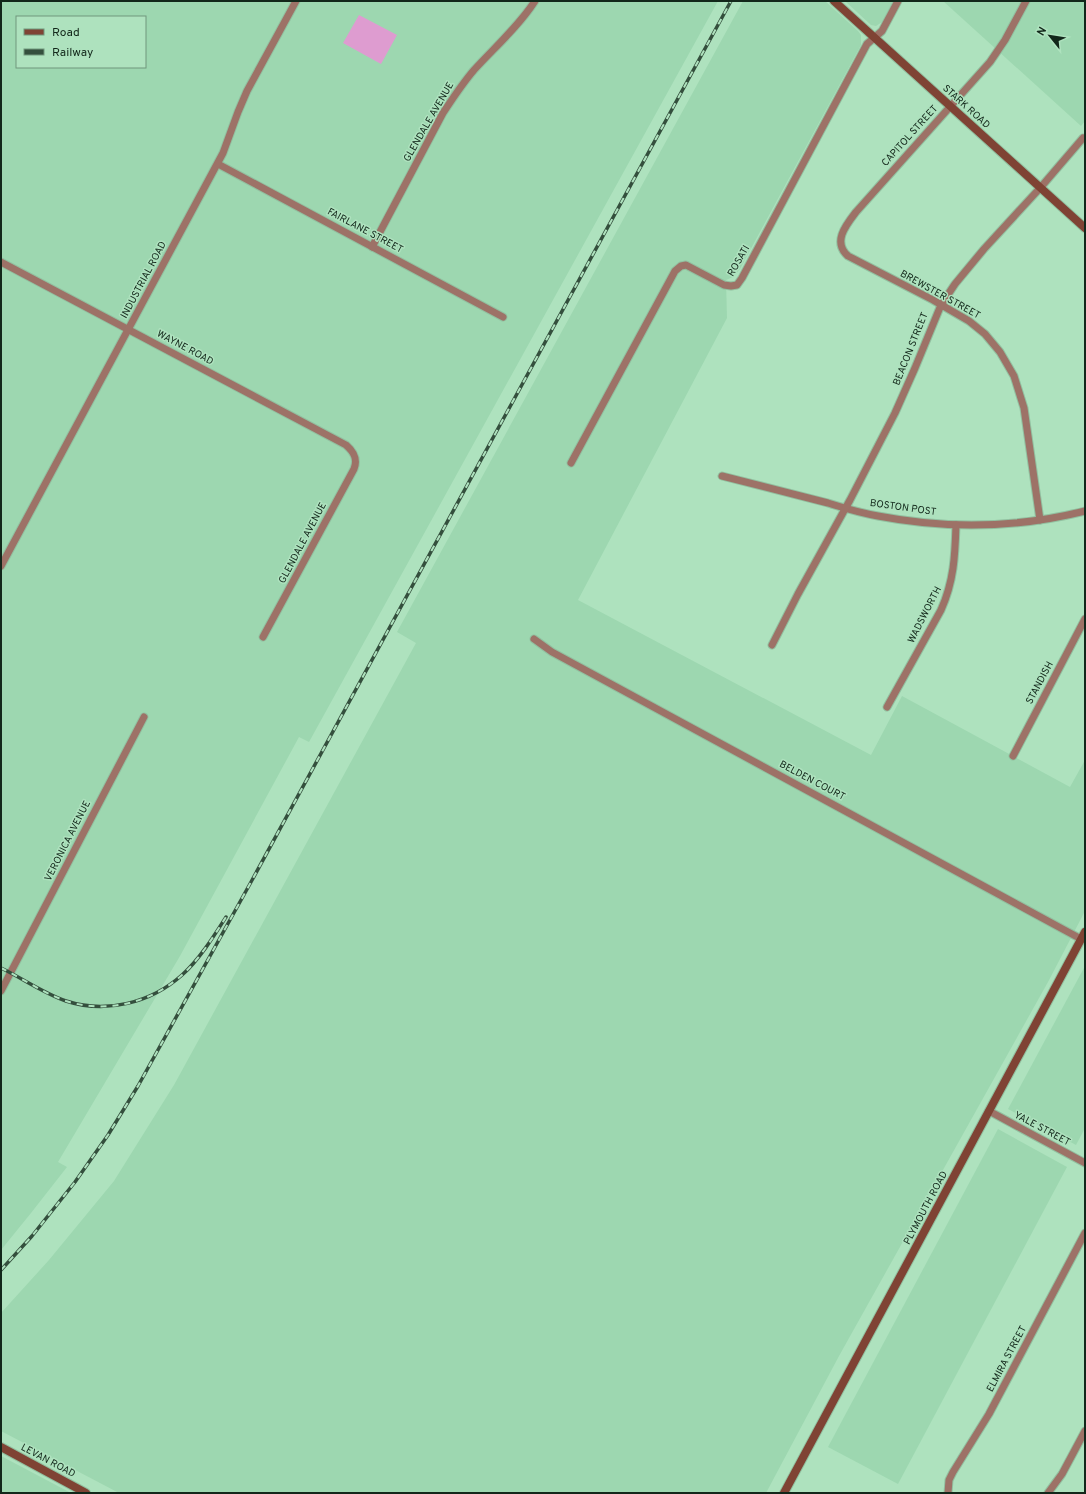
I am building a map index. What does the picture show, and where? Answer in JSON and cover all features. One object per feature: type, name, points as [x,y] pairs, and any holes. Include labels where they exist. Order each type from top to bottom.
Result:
[{"type":"main road","name":"STARK ROAD","points":[[834,1],[1042,187],[1085,228]]},
{"type":"main road","name":"PLYMOUTH ROAD","points":[[784,1493],[1083,936]]},
{"type":"main road","name":"LEVAN ROAD","points":[[1,1447],[86,1493]]},
{"type":"street","name":"INDUSTRIAL ROAD","points":[[1,566],[218,164],[245,96],[296,1]]},
{"type":"street","name":"GLENDALE AVENUE","points":[[372,246],[454,95],[473,71],[518,23],[535,1]]},
{"type":"street","points":[[874,37],[882,31],[898,1]]},
{"type":"street","name":"CAPITOL STREET","points":[[841,245],[840,240],[842,233],[856,212],[999,50],[1026,1]]},
{"type":"street","name":"ROSATI","points":[[571,464],[675,271],[681,266],[686,265],[724,285],[731,286],[737,285],[742,278],[867,44],[874,37]]},
{"type":"street","name":"BEACON STREET","points":[[772,644],[895,413],[941,305],[955,284],[984,249],[1042,187],[1083,138]]},
{"type":"street","name":"FAIRLANE STREET","points":[[218,164],[503,317]]},
{"type":"street","name":"BREWSTER STREET","points":[[841,245],[848,256],[969,321],[985,334],[1000,352],[1014,376],[1024,408],[1040,520]]},
{"type":"street","name":"WAYNE ROAD","points":[[1,262],[346,445],[351,449],[355,457]]},
{"type":"street","name":"GLENDALE AVENUE","points":[[263,637],[354,469],[355,457]]},
{"type":"street","name":"BOSTON POST","points":[[722,476],[876,516],[904,520],[956,525],[987,525],[1040,520],[1085,511]]},
{"type":"street","name":"WADSWORTH","points":[[887,707],[942,610],[948,596],[954,570],[956,525]]},
{"type":"street","name":"STANDISH","points":[[1012,756],[1085,619]]},
{"type":"street","name":"BELDEN COURT","points":[[534,639],[552,652],[1083,936]]},
{"type":"street","name":"VERONICA AVENUE","points":[[1,991],[144,717]]},
{"type":"street","name":"YALE STREET","points":[[989,1112],[1085,1163]]},
{"type":"street","name":"ELMIRA STREET","points":[[948,1493],[949,1480],[953,1472],[989,1414],[1085,1233]]},
{"type":"street","points":[[1048,1493],[1062,1474],[1085,1431]]},
{"type":"shaded area","points":[[1,1],[718,1],[309,742],[299,737],[180,956],[58,1162],[67,1167],[1,1250]]},
{"type":"shaded area","points":[[743,1],[825,1],[858,31],[861,35],[861,45],[740,269],[733,277],[726,280],[727,318],[578,600],[871,755],[902,696],[1070,787],[1085,760],[1085,911],[1048,982],[839,1356],[766,1493],[119,1493],[1,1431],[1,1313],[49,1260],[114,1181],[174,1085],[416,643],[397,632]]},
{"type":"shaded area","points":[[845,1],[893,1],[882,22],[876,26],[871,25]]},
{"type":"shaded area","points":[[943,1],[1085,1],[1085,121],[1081,126]]},
{"type":"shaded area","points":[[359,15],[397,35],[381,64],[343,43]]},
{"type":"shaded area","points":[[1085,966],[1085,1128],[1076,1145],[1008,1109]]},
{"type":"shaded area","points":[[998,1129],[1067,1167],[898,1484],[828,1447]]},
{"type":"shaded area","points":[[1,1456],[71,1493],[1,1493]]},
{"type":"railway","points":[[1,1270],[32,1236],[75,1182],[108,1135],[138,1086],[251,882],[731,1]]},
{"type":"railway","points":[[1,968],[49,994],[66,1001],[81,1005],[97,1006],[112,1006],[127,1003],[156,993],[170,985],[182,975],[200,955],[226,917]]}]
